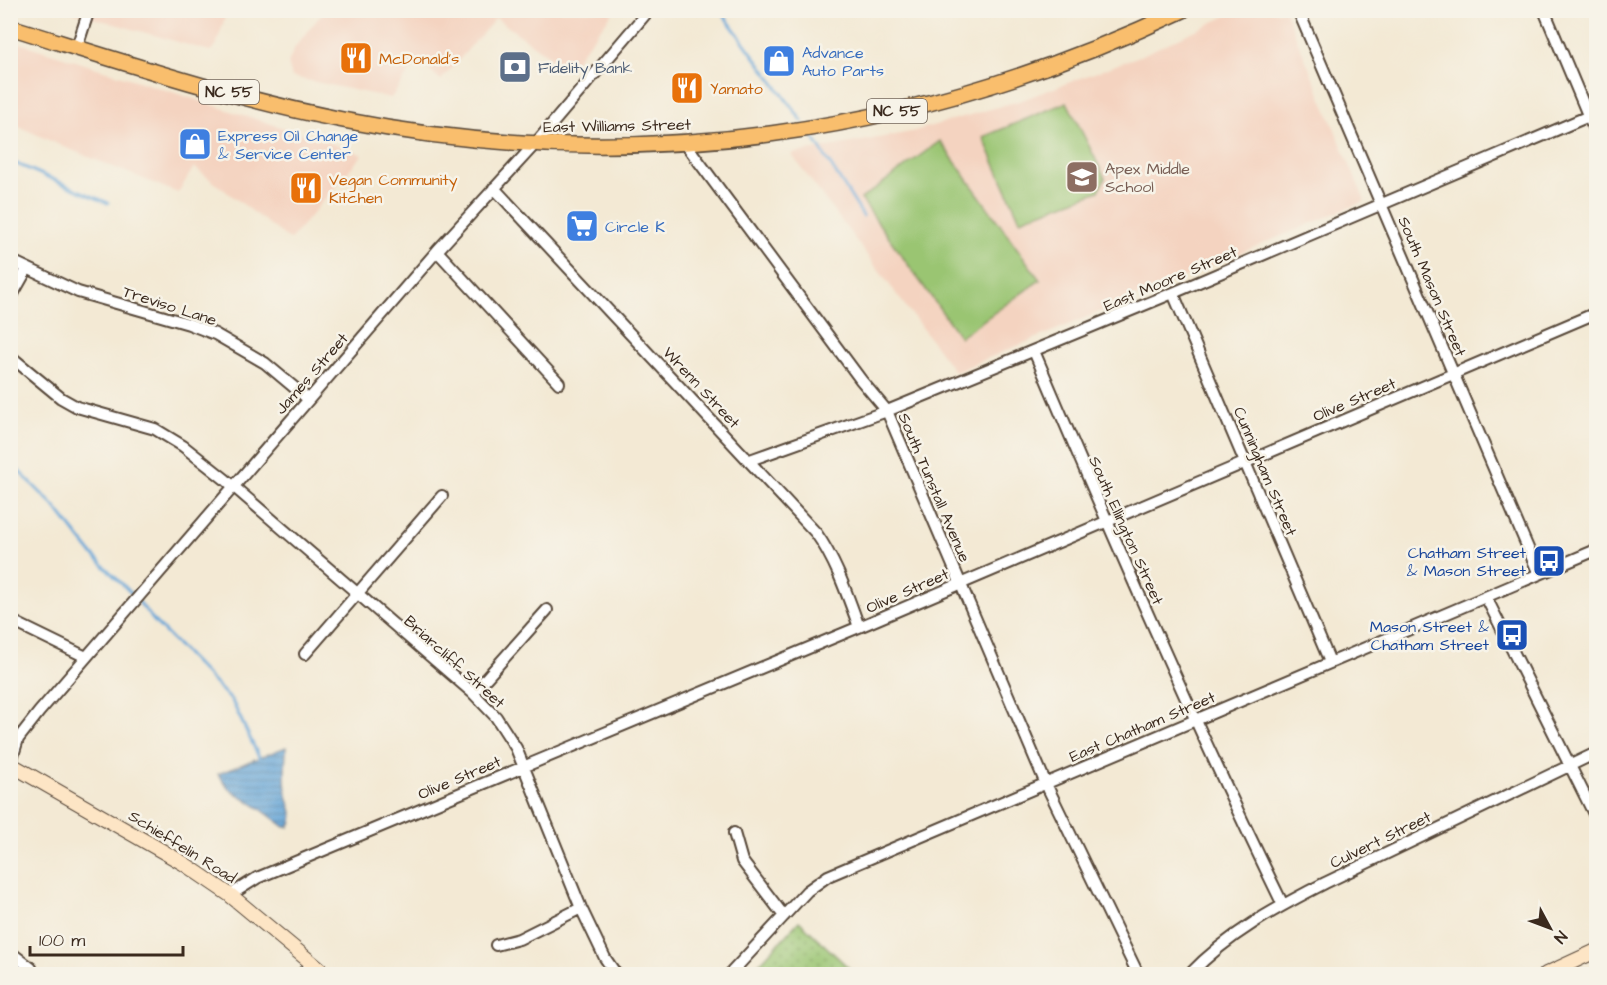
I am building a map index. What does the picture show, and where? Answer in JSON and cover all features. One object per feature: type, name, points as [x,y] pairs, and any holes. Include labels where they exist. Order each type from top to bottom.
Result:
[{"type":"main road","name":"East Williams Street","points":[[10,27],[208,87],[305,112],[413,132],[535,144],[614,146],[685,143],[756,136],[812,128],[936,102],[1065,61],[1183,10]]},
{"type":"street","points":[[77,47],[89,10]]},
{"type":"street","name":"James Street","points":[[11,764],[18,739],[86,657],[437,251],[535,144],[650,10]]},
{"type":"street","name":"South Mason Street","points":[[1298,10],[1539,574]]},
{"type":"street","points":[[1545,10],[1593,115],[1596,134]]},
{"type":"street","name":"East Moore Street","points":[[750,460],[887,411],[1034,351],[1593,115]]},
{"type":"street","name":"South Tunstall Avenue","points":[[685,143],[818,323],[887,411],[1046,784],[1138,975]]},
{"type":"street","name":"Wrenn Street","points":[[494,188],[816,533],[828,549],[859,627]]},
{"type":"street","points":[[437,251],[559,383]]},
{"type":"street","name":"Treviso Lane","points":[[10,260],[78,292],[189,324],[215,334],[265,363],[308,399]]},
{"type":"street","points":[[10,299],[27,269]]},
{"type":"street","name":"Cunningham Street","points":[[1173,293],[1330,662]]},
{"type":"street","name":"Olive Street","points":[[230,895],[257,878],[859,627],[1596,313]]},
{"type":"street","name":"South Ellington Street","points":[[1034,351],[1194,720],[1283,904]]},
{"type":"street","name":"Briarcliff Street","points":[[10,356],[61,398],[77,407],[155,429],[169,436],[234,487],[473,693],[496,717],[516,748],[581,908],[605,958],[616,975]]},
{"type":"street","points":[[305,654],[442,496]]},
{"type":"street","name":"East Chatham Street","points":[[730,975],[807,891],[828,876],[1596,550]]},
{"type":"street","points":[[1486,597],[1596,818]]},
{"type":"street","points":[[473,693],[547,610]]},
{"type":"street","points":[[10,620],[86,657]]},
{"type":"street","name":"Culvert Street","points":[[1190,975],[1223,943],[1283,904],[1596,753]]},
{"type":"street","name":"Schieffelin Road","points":[[11,764],[156,846],[230,895],[307,969],[325,975]]},
{"type":"street","points":[[734,833],[742,861],[784,916]]},
{"type":"street","points":[[496,945],[519,939],[581,908]]},
{"type":"street","points":[[1546,975],[1596,951]]},
{"type":"street","points":[[10,952],[31,968]]},
{"type":"shaded area","points":[[69,11],[227,11],[216,46],[210,51]]},
{"type":"shaded area","points":[[324,11],[614,11],[568,70],[496,18],[441,80],[418,60],[391,98],[292,77],[288,63],[295,47]]},
{"type":"shaded area","name":"Apex Middle School","points":[[1237,11],[1285,11],[1365,201],[955,372],[791,154],[911,132],[1022,100],[1140,56]]},
{"type":"shaded area","points":[[10,40],[362,155],[290,240],[194,167],[178,193],[11,123]]},
{"type":"green space","points":[[1067,102],[1105,178],[1099,191],[1020,220],[983,137]]},
{"type":"green space","points":[[940,141],[1040,280],[960,337],[861,199]]},
{"type":"green space","points":[[799,921],[849,968],[843,974],[750,974]]},
{"type":"water","points":[[286,747],[285,783],[292,815],[289,827],[285,827],[229,789],[218,774]]},
{"type":"waterway","points":[[720,10],[802,121]]},
{"type":"waterway","points":[[813,137],[863,216]]},
{"type":"waterway","points":[[10,161],[108,203]]},
{"type":"waterway","points":[[10,462],[54,506],[92,554],[135,597]]},
{"type":"waterway","points":[[139,602],[154,621],[232,701],[260,759]]},
{"type":"place","name":"McDonald's","points":[[356,58]]},
{"type":"place","name":"Advance Auto Parts","points":[[779,61]]},
{"type":"place","name":"Fidelity Bank","points":[[515,67]]},
{"type":"place","name":"Yamato","points":[[687,88]]},
{"type":"place","name":"Express Oil Change & Service Center","points":[[195,144]]},
{"type":"place","name":"Apex Middle School","points":[[1082,177]]},
{"type":"place","name":"Vegan Community Kitchen","points":[[306,188]]},
{"type":"place","name":"Circle K","points":[[582,226]]},
{"type":"place","name":"Chatham Street & Mason Street","points":[[1549,561]]},
{"type":"place","name":"Mason Street & Chatham Street","points":[[1512,635]]}]
